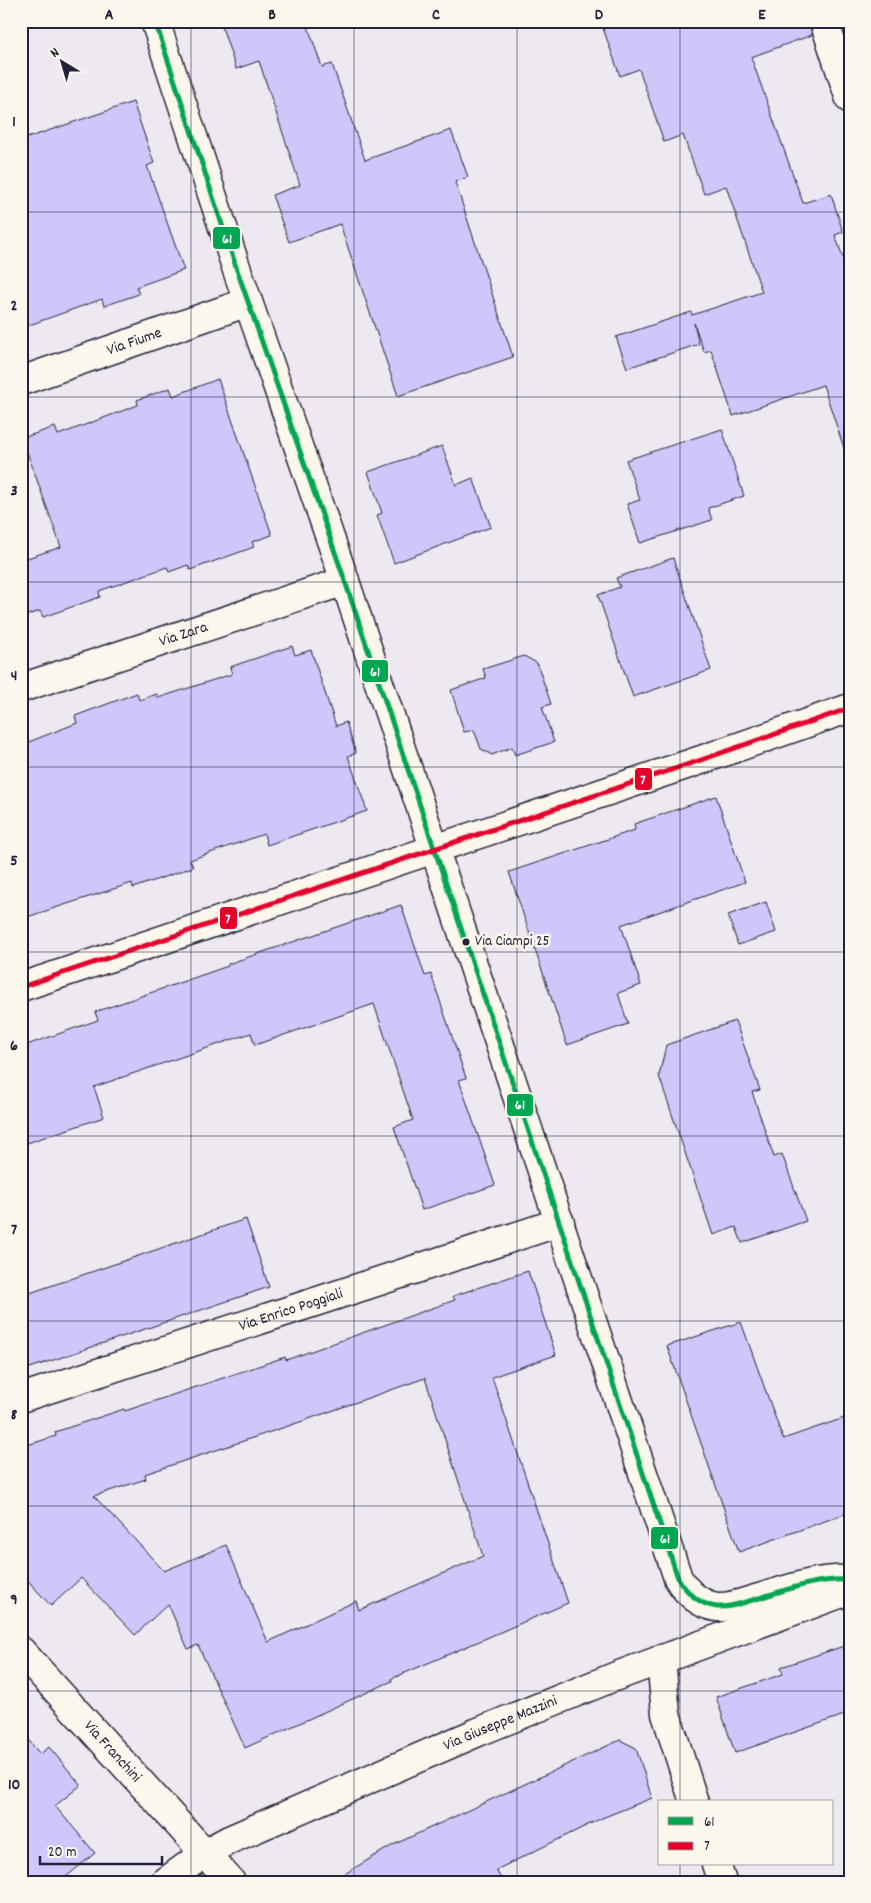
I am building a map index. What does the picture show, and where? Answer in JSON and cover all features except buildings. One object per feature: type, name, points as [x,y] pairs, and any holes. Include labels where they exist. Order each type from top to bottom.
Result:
[{"type":"street","points":[[155,21],[248,302],[345,581],[560,1222],[674,1570],[683,1586],[698,1600],[706,1604],[726,1607],[816,1581],[850,1580]]},
{"type":"street","points":[[824,21],[850,99]]},
{"type":"street","name":"Via Fiume","points":[[21,381],[248,302]]},
{"type":"street","name":"Via Zara","points":[[21,688],[345,581]]},
{"type":"street","points":[[21,988],[701,760],[850,708]]},
{"type":"street","name":"Via Enrico Poggiali","points":[[21,1398],[560,1222]]},
{"type":"street","name":"Via Giuseppe Mazzini","points":[[165,1882],[205,1853],[238,1836],[478,1732],[661,1659],[850,1590]]},
{"type":"street","name":"Via Franchini","points":[[21,1652],[231,1882]]},
{"type":"street","points":[[661,1659],[666,1714],[693,1800]]},
{"type":"street","points":[[717,1866],[722,1882]]},
{"type":"transit line","name":"61","points":[[155,21],[237,270],[345,581],[678,1578],[689,1593],[699,1601],[717,1607],[728,1607],[815,1582],[850,1580]]},
{"type":"transit line","name":"7","points":[[21,987],[701,760],[850,708]]},
{"type":"place","name":"Via Ciampi 25","points":[[466,942]]}]
